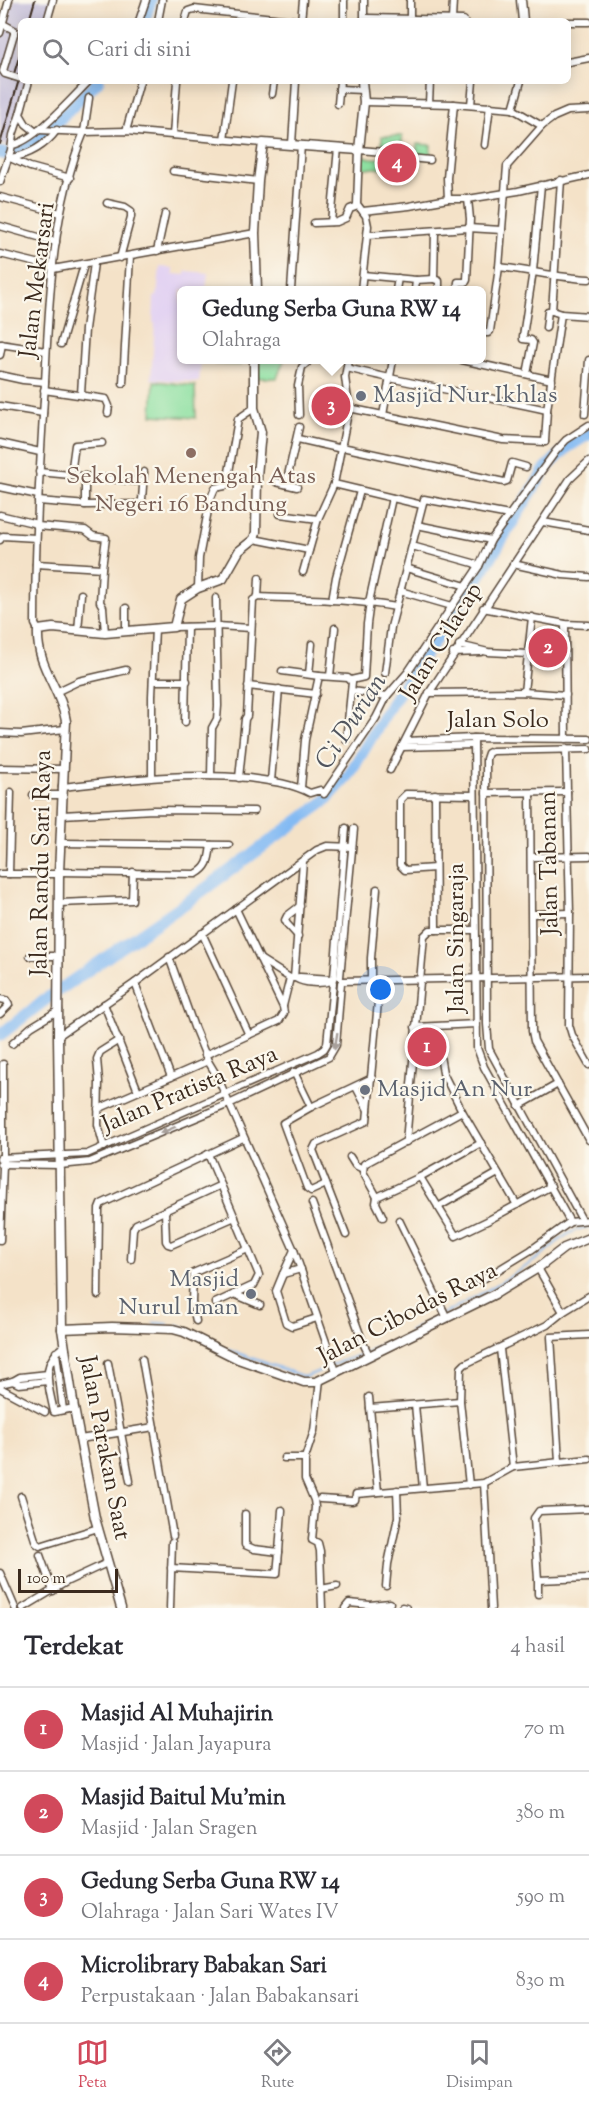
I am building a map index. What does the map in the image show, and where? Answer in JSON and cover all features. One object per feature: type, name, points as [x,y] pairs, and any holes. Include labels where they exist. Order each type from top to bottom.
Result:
[{"type":"street","points":[[0,33],[9,0]]},
{"type":"street","points":[[48,18],[53,0]]},
{"type":"street","points":[[140,18],[146,0]]},
{"type":"street","points":[[159,18],[162,0]]},
{"type":"street","points":[[301,18],[303,0]]},
{"type":"street","points":[[344,0],[344,18]]},
{"type":"street","points":[[364,0],[364,18]]},
{"type":"street","points":[[410,0],[410,18]]},
{"type":"street","points":[[452,18],[453,0]]},
{"type":"street","points":[[522,0],[523,18]]},
{"type":"street","points":[[186,18],[190,10],[277,18]]},
{"type":"street","points":[[237,18],[238,13]]},
{"type":"street","points":[[571,22],[589,22]]},
{"type":"street","points":[[3,24],[14,30],[3,71],[5,74],[18,78]]},
{"type":"street","points":[[571,61],[589,58]]},
{"type":"street","points":[[0,182],[9,159],[24,84]]},
{"type":"street","points":[[13,135],[10,133],[24,84]]},
{"type":"street","points":[[11,148],[40,131],[86,84]]},
{"type":"street","points":[[126,131],[139,84]]},
{"type":"street","points":[[172,135],[177,84]]},
{"type":"street","points":[[224,140],[232,84]]},
{"type":"street","points":[[272,94],[274,84]]},
{"type":"street","points":[[291,286],[296,84]]},
{"type":"street","points":[[338,104],[340,84]]},
{"type":"street","points":[[429,103],[430,84]]},
{"type":"street","points":[[471,105],[473,84]]},
{"type":"street","points":[[513,109],[520,84]]},
{"type":"street","points":[[339,89],[362,85],[364,102],[359,150],[360,208],[368,220],[368,235],[362,286]]},
{"type":"street","name":"Jalan Mekarsari","points":[[38,630],[35,624],[36,538],[53,268],[60,213],[84,132],[89,98]]},
{"type":"street","points":[[364,102],[454,104],[513,109],[542,126]]},
{"type":"street","points":[[448,199],[447,178],[454,104]]},
{"type":"street","points":[[485,145],[490,106]]},
{"type":"street","points":[[486,333],[490,331],[499,267],[503,194],[509,163],[542,126],[554,117],[568,111],[589,110]]},
{"type":"street","points":[[20,114],[26,124],[40,131],[126,131],[397,153],[399,157],[430,160]]},
{"type":"street","points":[[9,159],[27,155],[46,142],[56,130]]},
{"type":"street","points":[[257,286],[255,233],[263,143]]},
{"type":"street","points":[[331,222],[338,148]]},
{"type":"street","points":[[9,159],[70,178]]},
{"type":"street","points":[[173,171],[258,181]]},
{"type":"street","points":[[314,223],[346,218],[350,209],[409,206],[448,199],[468,199],[503,194],[589,175]]},
{"type":"street","points":[[552,311],[561,180]]},
{"type":"street","points":[[527,374],[533,343],[531,340],[525,340],[523,336],[533,271],[541,185]]},
{"type":"street","points":[[0,197],[60,213]]},
{"type":"street","points":[[458,286],[458,282],[467,281],[470,219],[468,199]]},
{"type":"street","points":[[107,203],[125,207],[131,211],[120,258]]},
{"type":"street","points":[[157,251],[165,214]]},
{"type":"street","points":[[0,226],[56,242]]},
{"type":"street","points":[[368,235],[468,228],[502,230]]},
{"type":"street","points":[[434,279],[435,231]]},
{"type":"street","points":[[0,254],[53,268],[84,265],[255,233]]},
{"type":"street","points":[[123,383],[130,255]]},
{"type":"street","points":[[81,394],[85,329],[94,263]]},
{"type":"street","points":[[61,344],[84,265]]},
{"type":"street","points":[[499,267],[589,279]]},
{"type":"street","points":[[363,275],[416,280],[434,279],[439,281],[439,286]]},
{"type":"street","points":[[397,286],[398,278]]},
{"type":"street","points":[[415,286],[416,280]]},
{"type":"street","points":[[546,328],[548,311],[589,316]]},
{"type":"street","points":[[545,442],[547,410],[561,314]]},
{"type":"street","points":[[0,355],[1,344],[46,351]]},
{"type":"street","points":[[585,414],[589,360]]},
{"type":"street","points":[[174,627],[182,599],[198,588],[223,579],[239,551],[254,539],[258,516],[257,483],[261,432],[254,408],[254,364]]},
{"type":"street","points":[[299,415],[299,376],[306,364]]},
{"type":"street","points":[[303,572],[318,519],[334,484],[342,448],[349,408],[346,384],[347,364]]},
{"type":"street","points":[[383,415],[393,364]]},
{"type":"street","points":[[481,364],[552,380]]},
{"type":"street","points":[[346,368],[547,410]]},
{"type":"street","points":[[0,375],[45,382]]},
{"type":"street","points":[[44,390],[106,399],[109,406],[108,413]]},
{"type":"street","points":[[0,405],[43,414]]},
{"type":"street","points":[[198,588],[199,558],[210,500],[215,488],[226,484],[238,419],[254,408]]},
{"type":"street","points":[[349,408],[503,440],[545,442],[556,451]]},
{"type":"street","points":[[33,795],[152,777],[211,776],[271,781],[301,788],[310,793],[320,790],[324,794],[376,718],[387,696],[408,672],[466,586],[479,566],[490,540],[556,451],[567,440],[589,425]]},
{"type":"street","points":[[286,484],[299,427]]},
{"type":"street","points":[[298,439],[504,482],[507,481],[512,463],[526,467]]},
{"type":"street","points":[[71,474],[75,445],[102,442]]},
{"type":"street","points":[[0,443],[40,452]]},
{"type":"street","name":"Jalan Cilacap","points":[[390,770],[429,693],[453,653],[570,479],[589,461]]},
{"type":"street","points":[[39,472],[143,482]]},
{"type":"street","points":[[0,487],[38,498],[85,505],[139,504],[144,472]]},
{"type":"street","points":[[85,476],[85,505]]},
{"type":"street","points":[[276,482],[297,487]]},
{"type":"street","points":[[334,484],[422,505]]},
{"type":"street","points":[[332,600],[336,577],[360,491]]},
{"type":"street","points":[[282,671],[319,676],[330,675],[351,680],[363,679],[369,602],[392,498]]},
{"type":"street","points":[[385,673],[396,607],[422,505],[426,499],[509,515]]},
{"type":"street","points":[[0,514],[37,525],[85,530],[93,536],[105,538],[100,602],[104,607],[105,633]]},
{"type":"street","points":[[280,514],[318,519]]},
{"type":"street","points":[[543,522],[588,528]]},
{"type":"street","points":[[417,525],[490,540]]},
{"type":"street","points":[[0,540],[3,536],[36,538]]},
{"type":"street","points":[[254,539],[309,550]]},
{"type":"street","points":[[412,546],[479,566]]},
{"type":"street","points":[[36,564],[102,568]]},
{"type":"street","points":[[513,564],[563,575],[589,577]]},
{"type":"street","points":[[406,568],[466,586]]},
{"type":"street","points":[[258,597],[259,578]]},
{"type":"street","points":[[400,591],[452,606]]},
{"type":"street","points":[[78,631],[81,594]]},
{"type":"street","points":[[239,778],[247,716],[253,600],[258,597],[332,600],[369,602],[396,607]]},
{"type":"street","points":[[211,776],[212,728],[218,716],[216,598]]},
{"type":"street","points":[[126,608],[126,630]]},
{"type":"street","points":[[483,608],[565,624],[589,625]]},
{"type":"street","points":[[524,692],[532,617]]},
{"type":"street","points":[[565,624],[566,739]]},
{"type":"street","points":[[38,630],[53,628],[105,633],[174,627],[251,628]]},
{"type":"street","points":[[185,722],[187,627]]},
{"type":"street","points":[[152,777],[154,628]]},
{"type":"street","points":[[330,675],[335,628]]},
{"type":"street","name":"Jalan Randu Sari Raya","points":[[38,630],[43,666],[65,712],[59,873],[60,1161]]},
{"type":"street","points":[[309,674],[312,644]]},
{"type":"street","points":[[459,645],[488,652]]},
{"type":"street","points":[[453,653],[528,654]]},
{"type":"street","points":[[56,692],[79,681],[126,670]]},
{"type":"street","points":[[301,788],[305,741],[319,676]]},
{"type":"street","points":[[346,740],[352,691],[351,680]]},
{"type":"street","points":[[153,681],[187,681]]},
{"type":"street","points":[[248,686],[316,694]]},
{"type":"street","points":[[271,781],[279,689]]},
{"type":"street","points":[[352,691],[387,696]]},
{"type":"street","points":[[429,693],[566,694]]},
{"type":"street","points":[[0,733],[21,734],[65,729]]},
{"type":"street","name":"Jalan Solo","points":[[404,744],[589,739]]},
{"type":"street","name":"Jalan Singaraja","points":[[474,742],[476,930],[482,978],[476,1024],[477,1048],[484,1066],[570,1222]]},
{"type":"street","name":"Jalan Tabanan","points":[[566,749],[570,1030],[589,1065]]},
{"type":"street","points":[[477,1280],[485,1278],[531,1250],[570,1222],[586,1220],[519,1106],[489,1049],[482,978],[486,759],[489,752],[589,749]]},
{"type":"street","points":[[0,768],[63,769]]},
{"type":"street","points":[[9,874],[11,792]]},
{"type":"street","points":[[486,794],[567,792]]},
{"type":"street","points":[[530,793],[531,977],[534,1041],[589,1140]]},
{"type":"street","points":[[435,868],[405,870],[400,865],[399,803],[401,797],[406,794],[474,795]]},
{"type":"street","points":[[435,794],[436,930]]},
{"type":"street","points":[[62,814],[153,810],[254,811]]},
{"type":"street","name":"Jalan Pratista Raya","points":[[60,1161],[80,1164],[107,1156],[230,1104],[329,1057],[335,1050],[337,980],[350,828]]},
{"type":"street","points":[[61,843],[229,845]]},
{"type":"street","points":[[0,874],[133,872],[196,874],[204,869],[209,861],[211,845]]},
{"type":"street","points":[[58,1036],[322,847],[348,847]]},
{"type":"street","points":[[532,857],[589,856]]},
{"type":"street","points":[[283,1007],[292,978],[298,936],[303,861]]},
{"type":"street","points":[[59,903],[132,900],[133,872]]},
{"type":"street","points":[[371,980],[377,889]]},
{"type":"street","points":[[298,936],[285,920],[300,906]]},
{"type":"street","points":[[98,1108],[171,1077],[279,1021],[284,1013],[283,1007],[236,909]]},
{"type":"street","points":[[532,914],[570,913]]},
{"type":"street","points":[[406,1142],[424,936],[430,930],[476,930]]},
{"type":"street","points":[[202,933],[249,1035]]},
{"type":"street","points":[[30,956],[59,956]]},
{"type":"street","points":[[169,957],[207,1058],[226,1095],[302,1269],[335,1369]]},
{"type":"street","points":[[260,959],[292,978],[380,980],[589,976]]},
{"type":"street","name":"Jalan Pratista Raya","points":[[60,1161],[104,1147],[318,1053],[327,1046],[337,980]]},
{"type":"street","points":[[346,1235],[314,1152],[315,1146],[364,1123],[369,1111],[380,980]]},
{"type":"street","points":[[135,983],[171,1077]]},
{"type":"street","points":[[0,999],[6,1000],[9,1005],[0,1014]]},
{"type":"street","points":[[104,1004],[138,1091]]},
{"type":"street","points":[[12,1044],[43,1018],[59,1010]]},
{"type":"street","points":[[415,1027],[476,1024]]},
{"type":"street","points":[[435,1027],[443,1073],[462,1111],[517,1205]]},
{"type":"street","points":[[104,1147],[99,1125],[98,1056],[100,1052],[119,1040]]},
{"type":"street","points":[[0,1240],[3,1064]]},
{"type":"street","points":[[292,1066],[311,1107]]},
{"type":"street","points":[[326,1184],[311,1191],[307,1188],[284,1125],[285,1121],[372,1078]]},
{"type":"street","points":[[519,1106],[558,1084]]},
{"type":"street","points":[[356,1086],[369,1111]]},
{"type":"street","points":[[363,1169],[365,1163],[462,1111]]},
{"type":"street","points":[[98,1295],[99,1209],[101,1204],[243,1138]]},
{"type":"street","points":[[377,1197],[420,1177],[481,1143]]},
{"type":"street","points":[[208,1154],[259,1275],[254,1285],[215,1303]]},
{"type":"street","points":[[79,1155],[80,1164]]},
{"type":"street","points":[[350,1156],[355,1166],[363,1169],[377,1197],[376,1203],[383,1217]]},
{"type":"street","points":[[1,1161],[60,1161]]},
{"type":"street","name":"Jalan Parakan Saat","points":[[60,1161],[64,1347],[98,1528],[121,1608]]},
{"type":"street","points":[[438,1207],[498,1173]]},
{"type":"street","points":[[420,1177],[453,1234],[459,1235],[550,1186]]},
{"type":"street","points":[[131,1259],[134,1227],[139,1222],[221,1185]]},
{"type":"street","points":[[312,1203],[368,1352]]},
{"type":"street","points":[[165,1211],[168,1244],[173,1244],[235,1216]]},
{"type":"street","points":[[399,1220],[446,1315]]},
{"type":"street","name":"Jalan Cibodas Raya","points":[[62,1329],[132,1327],[173,1329],[249,1362],[312,1383],[368,1352],[495,1294],[538,1268],[564,1248],[589,1238]]},
{"type":"street","points":[[196,1321],[192,1302],[193,1273],[248,1249]]},
{"type":"street","points":[[294,1250],[276,1291],[286,1323],[292,1326],[317,1318]]},
{"type":"street","points":[[538,1268],[562,1312]]},
{"type":"street","points":[[283,1274],[302,1269]]},
{"type":"street","points":[[234,1294],[260,1305]]},
{"type":"street","points":[[469,1485],[460,1401],[462,1366],[547,1325],[562,1312],[589,1296]]},
{"type":"street","points":[[547,1325],[551,1337],[559,1461]]},
{"type":"street","points":[[551,1337],[589,1335]]},
{"type":"street","points":[[64,1347],[56,1352],[51,1360],[48,1378],[54,1412],[74,1408]]},
{"type":"street","points":[[500,1348],[513,1467]]},
{"type":"street","points":[[56,1352],[63,1410]]},
{"type":"street","points":[[142,1359],[172,1539],[170,1608]]},
{"type":"street","points":[[108,1363],[130,1480]]},
{"type":"street","points":[[0,1386],[20,1377],[48,1378]]},
{"type":"street","points":[[320,1380],[314,1431],[305,1458],[305,1479],[315,1507],[312,1540],[318,1543],[320,1551],[322,1608]]},
{"type":"street","points":[[0,1386],[45,1412]]},
{"type":"street","points":[[369,1397],[378,1492]]},
{"type":"street","points":[[370,1408],[460,1401]]},
{"type":"street","points":[[416,1405],[423,1488]]},
{"type":"street","points":[[80,1439],[154,1427]]},
{"type":"street","points":[[284,1458],[305,1458]]},
{"type":"street","points":[[320,1499],[352,1501],[355,1500],[356,1494],[484,1483],[513,1467],[589,1459]]},
{"type":"street","points":[[484,1483],[490,1608]]},
{"type":"street","points":[[386,1586],[398,1516],[397,1490]]},
{"type":"street","points":[[21,1496],[36,1543],[40,1546],[98,1528]]},
{"type":"street","points":[[538,1594],[534,1518],[536,1513],[589,1509]]},
{"type":"street","points":[[171,1568],[274,1575],[278,1572],[282,1510]]},
{"type":"street","points":[[245,1514],[244,1545],[249,1548],[279,1552]]},
{"type":"street","points":[[40,1555],[53,1591]]},
{"type":"street","points":[[23,1608],[68,1581],[107,1563]]},
{"type":"street","points":[[0,1573],[15,1608]]},
{"type":"street","points":[[538,1580],[589,1578]]},
{"type":"street","points":[[321,1589],[338,1586]]},
{"type":"street","points":[[345,1608],[349,1603],[370,1605],[390,1603]]},
{"type":"shaded area","points":[[14,0],[52,0],[47,18],[18,18],[18,84],[26,84],[9,146],[0,144],[0,42]]},
{"type":"shaded area","points":[[160,267],[173,268],[173,274],[185,275],[186,271],[208,273],[206,286],[177,286],[177,364],[201,364],[199,382],[151,379],[155,323],[153,323],[154,297],[157,296]]},
{"type":"green space","points":[[382,136],[402,136],[402,147],[382,146]]},
{"type":"green space","points":[[417,144],[431,145],[430,158],[416,157]]},
{"type":"green space","points":[[362,155],[386,159],[386,168],[361,168]]},
{"type":"green space","points":[[256,364],[282,364],[277,378],[256,378]]},
{"type":"green space","points":[[154,381],[195,386],[196,418],[152,415]]},
{"type":"waterway","points":[[145,18],[151,0]]},
{"type":"waterway","points":[[0,153],[14,155],[39,140],[95,84]]},
{"type":"waterway","points":[[68,192],[80,151]]},
{"type":"waterway","name":"Ci Durian","points":[[0,1035],[49,997],[187,902],[324,802],[349,775],[391,704],[485,567],[546,468],[568,447],[589,434]]},
{"type":"waterway","points":[[409,1332],[516,1273],[565,1236],[589,1227]]},
{"type":"waterway","points":[[154,1323],[168,1324]]},
{"type":"waterway","points":[[178,1325],[187,1329]]},
{"type":"waterway","points":[[229,1350],[305,1377],[385,1343]]},
{"type":"railway","points":[[30,18],[35,0]]},
{"type":"railway","points":[[12,80],[18,61]]},
{"type":"railway","points":[[0,144],[18,83]]},
{"type":"place","name":"Microlibrary Babakan Sari","points":[[397,163]]},
{"type":"place","name":"Masjid Nur Ikhlas","points":[[361,396]]},
{"type":"place","name":"Gedung Serba Guna RW 14","points":[[331,406]]},
{"type":"place","name":"Sekolah Menengah Atas Negeri 16 Bandung","points":[[191,453]]},
{"type":"place","name":"Masjid Baitul Mu'min","points":[[548,648]]},
{"type":"place","name":"Masjid Al Muhajirin","points":[[427,1047]]},
{"type":"place","name":"Masjid An Nur","points":[[365,1090]]},
{"type":"place","name":"Masjid Nurul Iman","points":[[251,1294]]}]
